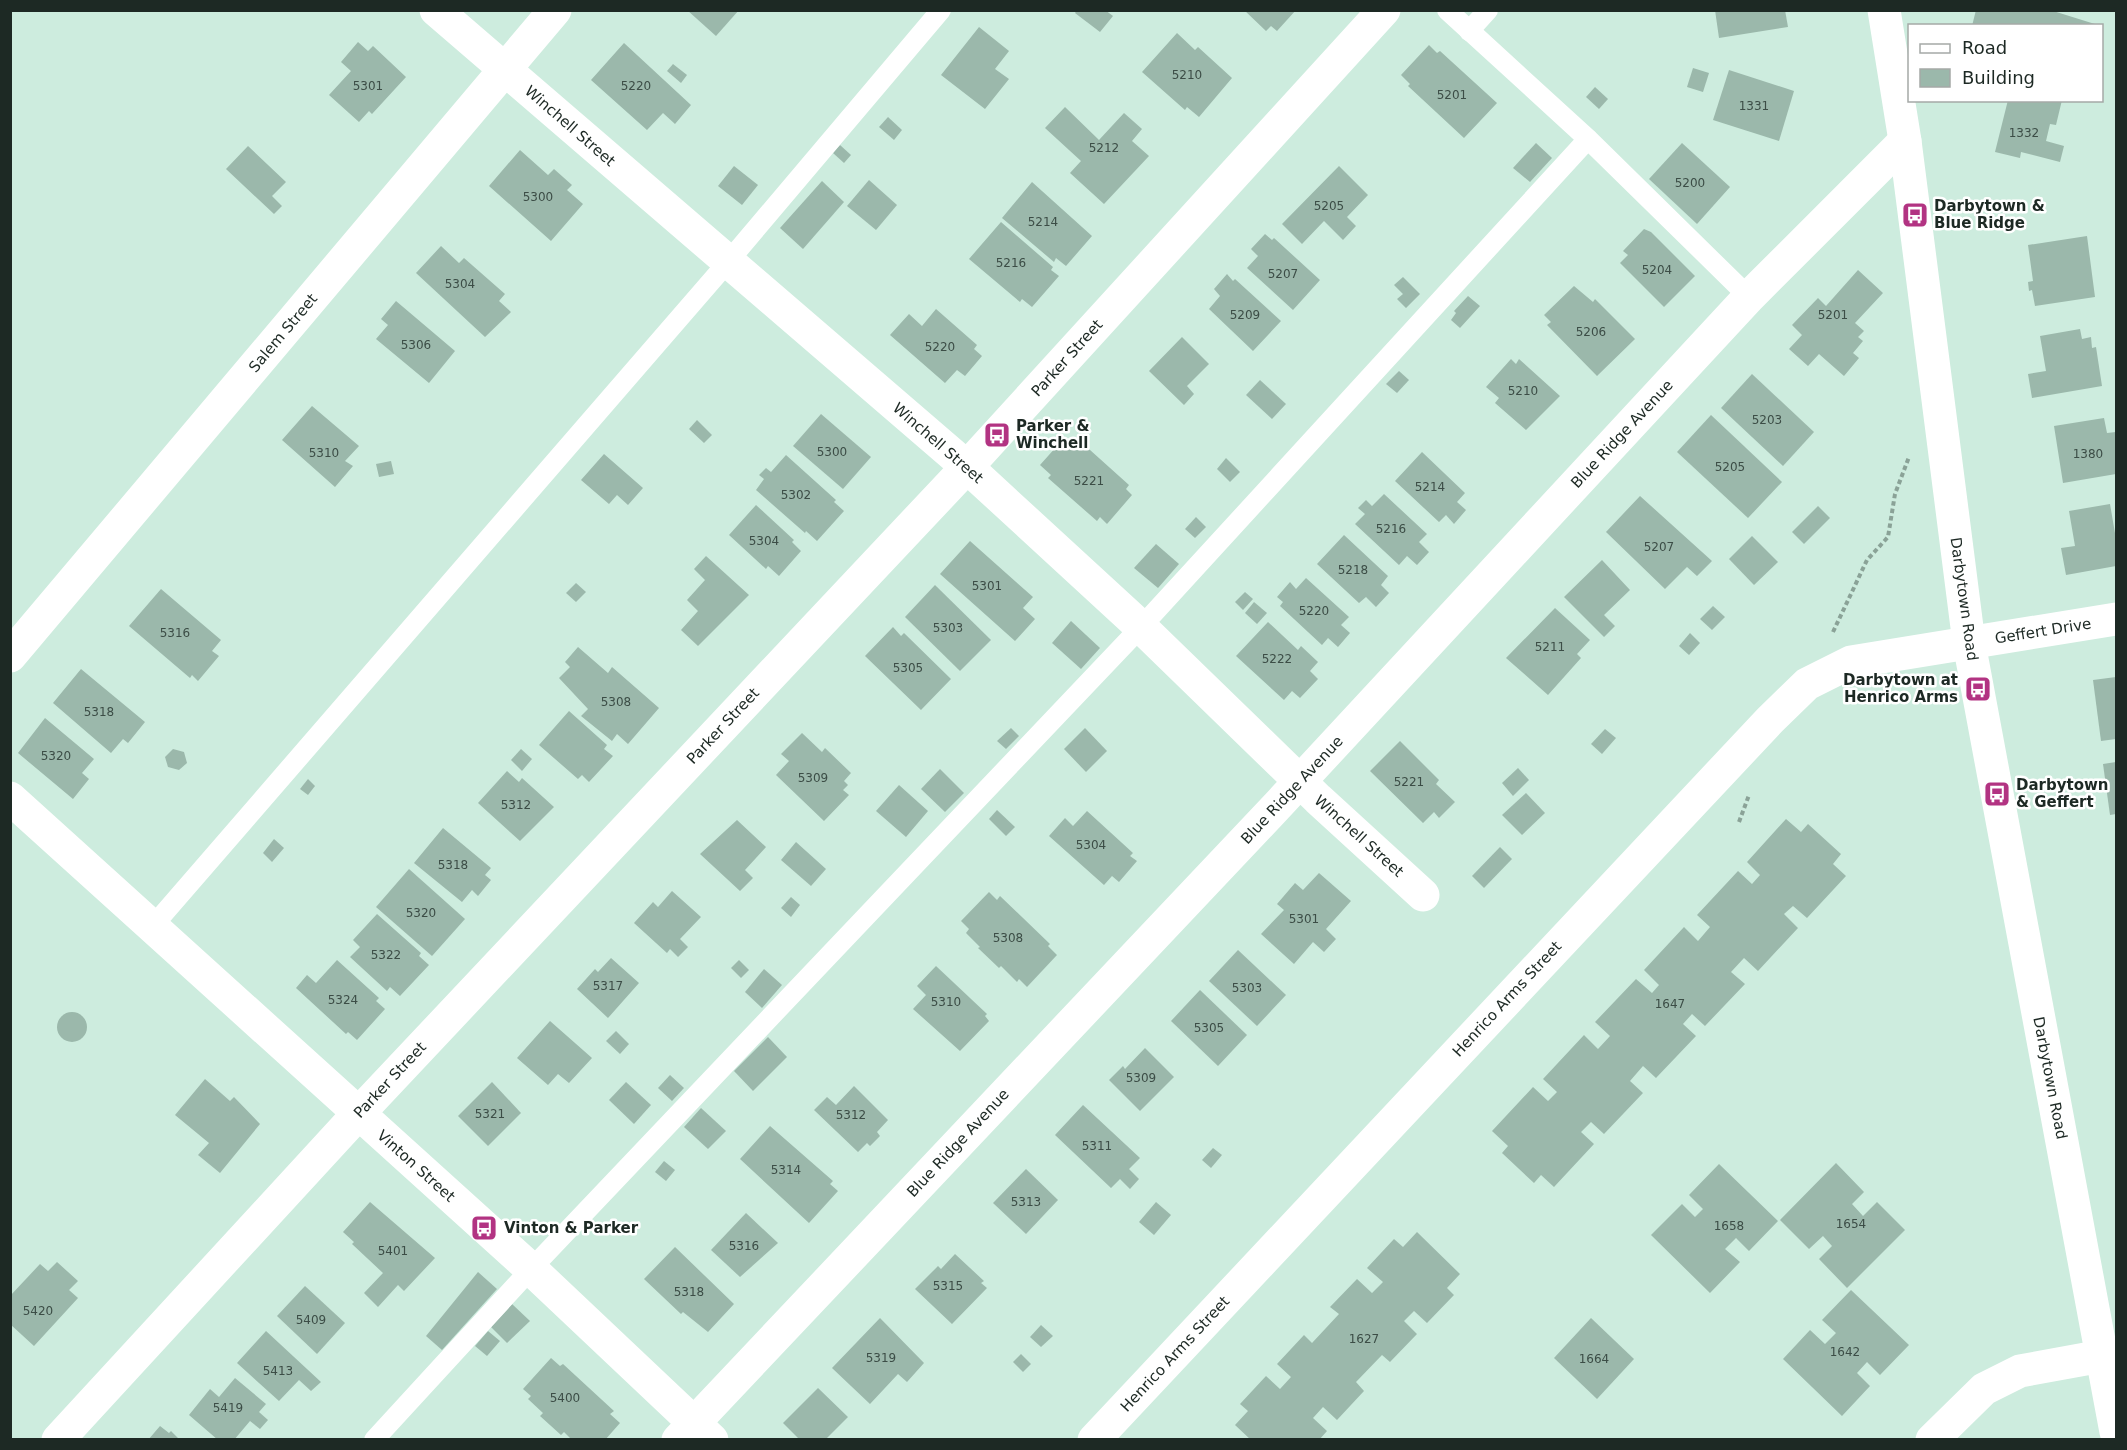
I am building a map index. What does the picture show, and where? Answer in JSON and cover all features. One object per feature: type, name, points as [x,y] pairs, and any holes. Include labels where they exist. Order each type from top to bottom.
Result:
[{"type":"street","name":"Winchell Street","points":[[436,10],[727,263],[967,467],[1141,627],[1299,782],[1423,895]]},
{"type":"street","name":"Salem Street","points":[[10,656],[555,10]]},
{"type":"street","name":"Parker Street","points":[[58,1440],[358,1114],[967,467],[1384,10]]},
{"type":"street","name":"Darbytown Road","points":[[1884,10],[1905,141],[1969,643],[2116,1432]]},
{"type":"street","name":"Blue Ridge Avenue","points":[[695,1434],[1749,297],[1905,141]]},
{"type":"street","name":"Geffert Drive","points":[[1969,643],[2116,620]]},
{"type":"street","name":"Henrico Arms Street","points":[[1094,1440],[1770,720],[1807,684],[1851,662],[1969,643]]},
{"type":"street","name":"Vinton Street","points":[[10,798],[531,1269],[695,1434]]},
{"type":"street","points":[[1932,1440],[1983,1389],[2020,1371],[2102,1356]]},
{"type":"lane","points":[[152,927],[727,263],[941,10]]},
{"type":"lane","points":[[1447,10],[1588,140],[1749,297]]},
{"type":"lane","points":[[1469,31],[1488,10]]},
{"type":"lane","points":[[374,1440],[531,1269],[1141,627],[1588,140]]},
{"type":"building","points":[[687,10],[739,10],[716,36]]},
{"type":"building","points":[[1077,10],[1105,10],[1113,16],[1100,32],[1075,13]]},
{"type":"building","points":[[1244,10],[1296,10],[1277,31],[1271,26],[1266,31]]},
{"type":"building","points":[[1715,10],[1785,10],[1788,27],[1719,38]]},
{"type":"building","points":[[1976,10],[2050,10],[2095,24],[1972,24]]},
{"type":"building","points":[[979,27],[1009,51],[995,69],[1009,79],[985,109],[941,75]]},
{"type":"building","points":[[1177,33],[1195,50],[1198,47],[1232,78],[1199,117],[1187,107],[1185,110],[1142,72]]},
{"type":"building","points":[[358,42],[368,51],[373,46],[406,77],[372,114],[369,111],[359,122],[329,95],[351,71],[341,62]]},
{"type":"building","points":[[624,43],[691,105],[675,124],[663,113],[647,130],[591,80]]},
{"type":"building","points":[[1429,45],[1437,53],[1440,51],[1497,103],[1464,138],[1408,86],[1410,84],[1401,75]]},
{"type":"building","points":[[673,64],[687,75],[681,83],[667,71]]},
{"type":"building","points":[[1693,68],[1709,73],[1703,92],[1687,87]]},
{"type":"building","points":[[1729,70],[1794,91],[1779,141],[1713,120]]},
{"type":"building","points":[[1595,87],[1608,99],[1599,109],[1586,97]]},
{"type":"building","points":[[2008,102],[2062,102],[2056,125],[2050,124],[2046,141],[2064,146],[2060,162],[2021,152],[2020,158],[1995,152]]},
{"type":"building","points":[[1065,107],[1099,140],[1124,113],[1142,129],[1132,141],[1149,156],[1104,204],[1070,173],[1081,161],[1045,128]]},
{"type":"building","points":[[888,117],[902,130],[894,140],[879,127]]},
{"type":"building","points":[[1536,143],[1552,158],[1530,182],[1513,168]]},
{"type":"building","points":[[1682,143],[1730,187],[1697,224],[1649,179]]},
{"type":"building","points":[[840,145],[851,155],[844,163],[833,153]]},
{"type":"building","points":[[248,146],[286,182],[272,196],[282,206],[274,214],[226,169]]},
{"type":"building","points":[[520,150],[548,175],[554,169],[572,185],[567,190],[583,204],[551,241],[489,186]]},
{"type":"building","points":[[734,166],[758,185],[742,205],[718,186]]},
{"type":"building","points":[[1339,166],[1368,195],[1347,217],[1356,226],[1343,240],[1324,221],[1302,244],[1282,224]]},
{"type":"building","points":[[869,180],[897,205],[876,230],[847,206]]},
{"type":"building","points":[[822,181],[844,202],[803,249],[780,228]]},
{"type":"building","points":[[1032,182],[1092,236],[1066,266],[1056,258],[1054,262],[1002,218]]},
{"type":"building","points":[[1001,222],[1053,267],[1051,270],[1059,276],[1032,307],[1022,299],[1020,302],[969,259]]},
{"type":"building","points":[[1644,229],[1651,232],[1695,276],[1664,307],[1620,263],[1628,255],[1623,251]]},
{"type":"building","points":[[1265,234],[1272,240],[1274,238],[1320,280],[1293,310],[1247,268],[1258,256],[1251,249]]},
{"type":"building","points":[[2087,236],[2095,297],[2035,306],[2032,290],[2029,291],[2028,282],[2033,281],[2028,245]]},
{"type":"building","points":[[441,246],[459,263],[464,258],[505,294],[499,301],[511,312],[485,337],[416,273]]},
{"type":"building","points":[[1858,270],[1883,293],[1855,323],[1864,331],[1858,337],[1863,341],[1853,353],[1859,358],[1844,376],[1819,354],[1808,366],[1789,349],[1802,335],[1792,325],[1818,298],[1826,306]]},
{"type":"building","points":[[1227,274],[1281,321],[1253,351],[1209,309],[1220,296],[1214,289]]},
{"type":"building","points":[[1403,277],[1420,294],[1406,308],[1397,299],[1403,294],[1394,285]]},
{"type":"building","points":[[1574,286],[1593,302],[1595,299],[1635,339],[1597,376],[1547,325],[1551,322],[1544,315]]},
{"type":"building","points":[[1468,296],[1480,306],[1460,328],[1451,320],[1456,313],[1454,311]]},
{"type":"building","points":[[396,301],[455,351],[429,383],[376,339],[388,325],[381,319]]},
{"type":"building","points":[[936,309],[977,345],[974,349],[982,356],[965,376],[957,370],[945,383],[890,335],[909,314],[922,326]]},
{"type":"building","points":[[2080,329],[2082,339],[2091,337],[2092,348],[2096,347],[2102,386],[2032,398],[2028,374],[2046,371],[2040,336]]},
{"type":"building","points":[[1182,337],[1209,364],[1187,386],[1194,394],[1184,405],[1149,371]]},
{"type":"building","points":[[1511,359],[1516,364],[1519,359],[1560,396],[1526,430],[1495,403],[1499,398],[1486,387]]},
{"type":"building","points":[[1399,371],[1409,380],[1397,393],[1386,384]]},
{"type":"building","points":[[1752,374],[1814,432],[1783,466],[1721,408]]},
{"type":"building","points":[[1260,380],[1286,404],[1272,419],[1246,395]]},
{"type":"building","points":[[312,406],[359,446],[345,461],[353,466],[335,487],[282,440]]},
{"type":"building","points":[[821,414],[871,457],[843,489],[793,446]]},
{"type":"building","points":[[1711,415],[1782,482],[1748,518],[1677,452]]},
{"type":"building","points":[[2104,418],[2107,433],[2116,432],[2116,474],[2063,483],[2054,426]]},
{"type":"building","points":[[697,420],[712,435],[704,443],[689,429]]},
{"type":"building","points":[[1065,437],[1076,446],[1080,441],[1129,485],[1126,489],[1132,495],[1107,524],[1100,517],[1097,521],[1048,478],[1051,475],[1040,465]]},
{"type":"building","points":[[1422,452],[1465,493],[1457,502],[1466,510],[1454,524],[1446,515],[1439,522],[1395,481]]},
{"type":"building","points":[[604,454],[643,488],[628,505],[617,495],[609,504],[581,480]]},
{"type":"building","points":[[786,455],[836,500],[834,502],[844,511],[817,541],[756,490],[764,479],[759,475],[766,468],[771,472]]},
{"type":"building","points":[[1226,458],[1240,472],[1230,482],[1217,469]]},
{"type":"building","points":[[391,461],[394,474],[379,477],[376,464]]},
{"type":"building","points":[[1384,494],[1427,534],[1419,542],[1429,552],[1417,565],[1407,556],[1399,565],[1355,524],[1365,514],[1358,508],[1366,500],[1372,506]]},
{"type":"building","points":[[1640,496],[1712,561],[1697,576],[1687,567],[1665,589],[1606,532]]},
{"type":"building","points":[[2110,504],[2116,539],[2116,566],[2066,575],[2061,548],[2075,546],[2069,511]]},
{"type":"building","points":[[756,505],[794,540],[792,542],[801,551],[779,576],[768,566],[766,569],[729,535]]},
{"type":"building","points":[[1818,506],[1830,518],[1804,544],[1792,532]]},
{"type":"building","points":[[1196,517],[1206,527],[1195,538],[1185,529]]},
{"type":"building","points":[[1344,535],[1388,576],[1381,585],[1389,593],[1376,607],[1366,597],[1359,603],[1317,564]]},
{"type":"building","points":[[1752,536],[1778,562],[1754,585],[1729,559]]},
{"type":"building","points":[[970,541],[1033,597],[1023,608],[1035,619],[1015,641],[940,574]]},
{"type":"building","points":[[1156,544],[1179,564],[1158,588],[1134,568]]},
{"type":"building","points":[[706,556],[749,595],[698,646],[681,630],[698,611],[687,600],[705,580],[694,569]]},
{"type":"building","points":[[1602,560],[1630,590],[1604,615],[1615,626],[1604,637],[1564,597]]},
{"type":"building","points":[[1306,578],[1349,617],[1341,625],[1350,633],[1338,647],[1328,638],[1322,645],[1280,606],[1283,602],[1277,597],[1290,582],[1296,589]]},
{"type":"building","points":[[576,583],[586,592],[576,602],[566,593]]},
{"type":"building","points":[[935,585],[991,640],[960,671],[905,617]]},
{"type":"building","points":[[161,589],[221,640],[212,651],[219,656],[198,681],[192,675],[190,678],[129,626]]},
{"type":"building","points":[[1245,592],[1253,599],[1243,610],[1235,602]]},
{"type":"building","points":[[1254,602],[1267,613],[1257,624],[1245,613]]},
{"type":"building","points":[[1713,606],[1725,617],[1712,630],[1700,619]]},
{"type":"building","points":[[1555,608],[1590,640],[1577,654],[1581,658],[1548,695],[1506,658]]},
{"type":"building","points":[[1071,621],[1100,648],[1081,669],[1052,643]]},
{"type":"building","points":[[1268,622],[1298,650],[1301,646],[1318,662],[1310,671],[1318,679],[1300,698],[1292,691],[1284,700],[1236,656]]},
{"type":"building","points":[[893,627],[901,636],[904,633],[951,679],[921,710],[865,656]]},
{"type":"building","points":[[1690,633],[1700,643],[1689,655],[1679,646]]},
{"type":"building","points":[[578,647],[608,673],[612,667],[659,708],[628,744],[617,734],[612,741],[581,716],[588,709],[559,678],[570,667],[565,662]]},
{"type":"building","points":[[81,669],[145,722],[128,743],[123,739],[111,753],[53,703]]},
{"type":"building","points":[[2116,677],[2116,739],[2101,741],[2093,680]]},
{"type":"building","points":[[569,711],[607,745],[604,749],[613,756],[589,782],[582,775],[578,779],[539,745]]},
{"type":"building","points":[[45,718],[94,759],[82,773],[89,779],[73,799],[18,753]]},
{"type":"building","points":[[1011,728],[1019,736],[1006,749],[997,741]]},
{"type":"building","points":[[1085,728],[1107,751],[1086,772],[1064,749]]},
{"type":"building","points":[[1605,729],[1616,738],[1602,754],[1591,744]]},
{"type":"building","points":[[802,733],[822,752],[825,748],[851,773],[844,781],[848,785],[843,790],[849,795],[824,821],[776,775],[789,761],[781,754]]},
{"type":"building","points":[[1400,741],[1439,780],[1436,784],[1455,802],[1439,818],[1434,812],[1423,823],[1370,771]]},
{"type":"building","points":[[173,749],[184,752],[187,763],[179,770],[168,767],[165,757]]},
{"type":"building","points":[[521,749],[532,759],[522,771],[511,760]]},
{"type":"building","points":[[2116,762],[2116,814],[2110,815],[2103,764]]},
{"type":"building","points":[[1518,768],[1529,780],[1513,796],[1502,783]]},
{"type":"building","points":[[940,769],[964,793],[945,812],[921,789]]},
{"type":"building","points":[[507,771],[519,782],[522,778],[554,807],[520,841],[478,803]]},
{"type":"building","points":[[308,779],[315,786],[308,795],[300,789]]},
{"type":"building","points":[[899,785],[928,811],[906,837],[876,811]]},
{"type":"building","points":[[1526,793],[1545,813],[1522,835],[1502,815]]},
{"type":"building","points":[[997,810],[1015,827],[1006,836],[989,819]]},
{"type":"building","points":[[1087,811],[1133,853],[1130,856],[1137,861],[1119,882],[1112,876],[1104,885],[1049,836],[1065,818],[1073,826]]},
{"type":"building","points":[[1786,819],[1801,832],[1808,824],[1841,854],[1833,864],[1846,876],[1807,918],[1793,906],[1784,914],[1798,928],[1758,971],[1744,958],[1731,972],[1745,984],[1705,1026],[1692,1014],[1683,1024],[1696,1036],[1656,1078],[1643,1066],[1630,1081],[1643,1093],[1604,1134],[1591,1122],[1581,1132],[1594,1144],[1554,1187],[1541,1175],[1534,1183],[1502,1153],[1508,1146],[1492,1131],[1533,1087],[1548,1101],[1557,1092],[1543,1079],[1584,1035],[1598,1049],[1610,1036],[1595,1022],[1636,979],[1652,993],[1659,985],[1644,970],[1684,927],[1698,941],[1710,927],[1697,915],[1738,871],[1752,884],[1760,875],[1747,862]]},
{"type":"building","points":[[737,820],[766,847],[745,870],[753,878],[740,891],[700,854]]},
{"type":"building","points":[[443,828],[491,868],[485,875],[491,880],[478,896],[472,890],[462,902],[414,863]]},
{"type":"building","points":[[274,839],[284,848],[272,862],[263,853]]},
{"type":"building","points":[[796,842],[826,869],[811,886],[781,860]]},
{"type":"building","points":[[1500,847],[1512,859],[1484,888],[1472,876]]},
{"type":"building","points":[[409,869],[465,919],[432,956],[376,907]]},
{"type":"building","points":[[1319,873],[1351,901],[1326,929],[1336,939],[1324,952],[1313,942],[1294,964],[1261,934],[1284,910],[1277,904],[1295,883],[1303,890]]},
{"type":"building","points":[[672,891],[701,917],[680,939],[688,947],[678,957],[670,949],[667,953],[634,923],[653,902],[658,907]]},
{"type":"building","points":[[989,892],[997,900],[1000,896],[1050,944],[1048,946],[1057,955],[1027,987],[1019,979],[1017,982],[1001,966],[999,968],[978,948],[980,947],[966,933],[969,929],[961,921]]},
{"type":"building","points":[[791,897],[800,905],[791,917],[781,908]]},
{"type":"building","points":[[377,914],[421,953],[419,956],[429,965],[400,996],[390,987],[387,991],[350,957],[360,947],[353,940]]},
{"type":"building","points":[[1238,950],[1286,995],[1257,1026],[1209,981]]},
{"type":"building","points":[[611,958],[639,983],[608,1018],[577,989],[595,969],[598,972]]},
{"type":"building","points":[[337,960],[379,998],[376,1001],[385,1009],[357,1040],[348,1032],[346,1034],[296,988],[307,975],[316,983]]},
{"type":"building","points":[[739,960],[749,970],[741,978],[731,968]]},
{"type":"building","points":[[936,966],[987,1014],[985,1016],[989,1021],[960,1051],[913,1009],[926,995],[917,986]]},
{"type":"building","points":[[764,969],[782,985],[762,1008],[745,992]]},
{"type":"building","points":[[1200,990],[1247,1035],[1218,1066],[1171,1021]]},
{"type":"building","points":[[72,1012],[83,1016],[87,1027],[83,1038],[72,1042],[61,1038],[57,1027],[61,1016]]},
{"type":"building","points":[[550,1021],[592,1058],[569,1083],[558,1074],[548,1085],[517,1058]]},
{"type":"building","points":[[616,1031],[629,1044],[620,1054],[606,1041]]},
{"type":"building","points":[[768,1037],[787,1057],[753,1091],[734,1071]]},
{"type":"building","points":[[1145,1048],[1174,1077],[1140,1111],[1109,1080],[1123,1066],[1125,1069]]},
{"type":"building","points":[[670,1075],[684,1088],[672,1101],[658,1088]]},
{"type":"building","points":[[205,1079],[230,1101],[234,1097],[260,1124],[220,1173],[198,1155],[209,1143],[175,1115]]},
{"type":"building","points":[[492,1082],[521,1113],[488,1146],[458,1116]]},
{"type":"building","points":[[626,1082],[651,1105],[634,1124],[609,1100]]},
{"type":"building","points":[[854,1086],[888,1120],[877,1132],[880,1136],[870,1146],[867,1143],[858,1152],[814,1110],[827,1097],[836,1105]]},
{"type":"building","points":[[1083,1105],[1140,1158],[1129,1169],[1139,1179],[1130,1189],[1120,1179],[1111,1188],[1055,1135]]},
{"type":"building","points":[[701,1108],[726,1131],[708,1149],[684,1127]]},
{"type":"building","points":[[770,1126],[833,1181],[830,1184],[838,1191],[809,1223],[740,1159]]},
{"type":"building","points":[[1213,1148],[1222,1155],[1211,1168],[1202,1160]]},
{"type":"building","points":[[664,1161],[675,1170],[666,1181],[655,1172]]},
{"type":"building","points":[[1836,1163],[1864,1192],[1852,1204],[1863,1216],[1877,1202],[1905,1230],[1847,1288],[1819,1259],[1832,1246],[1823,1236],[1809,1249],[1780,1220]]},
{"type":"building","points":[[1719,1164],[1778,1221],[1749,1251],[1736,1238],[1725,1249],[1740,1262],[1710,1293],[1651,1235],[1682,1204],[1695,1217],[1703,1209],[1689,1195]]},
{"type":"building","points":[[1026,1169],[1058,1200],[1026,1234],[993,1203]]},
{"type":"building","points":[[370,1202],[435,1258],[404,1291],[398,1285],[378,1307],[364,1293],[383,1273],[352,1244],[354,1242],[343,1232]]},
{"type":"building","points":[[1156,1202],[1171,1215],[1154,1235],[1139,1222]]},
{"type":"building","points":[[746,1213],[778,1243],[740,1277],[711,1250]]},
{"type":"building","points":[[1417,1232],[1460,1274],[1447,1288],[1454,1295],[1427,1323],[1414,1311],[1404,1321],[1417,1334],[1390,1362],[1382,1355],[1356,1382],[1364,1391],[1337,1420],[1323,1407],[1313,1418],[1327,1431],[1319,1440],[1251,1440],[1235,1425],[1248,1411],[1240,1404],[1266,1376],[1280,1389],[1291,1377],[1277,1364],[1304,1335],[1312,1343],[1339,1314],[1330,1307],[1357,1279],[1372,1293],[1383,1282],[1367,1268],[1394,1239],[1403,1247]]},
{"type":"building","points":[[675,1247],[734,1304],[708,1332],[683,1312],[681,1314],[644,1279]]},
{"type":"building","points":[[955,1254],[984,1281],[981,1283],[987,1288],[952,1324],[915,1289],[938,1266],[941,1269]]},
{"type":"building","points":[[57,1262],[78,1281],[69,1290],[78,1298],[34,1346],[10,1324],[10,1296],[40,1264],[48,1271]]},
{"type":"building","points":[[478,1272],[497,1289],[442,1350],[426,1336]]},
{"type":"building","points":[[305,1286],[345,1323],[317,1354],[277,1316]]},
{"type":"building","points":[[1851,1290],[1909,1345],[1880,1375],[1867,1362],[1857,1373],[1870,1386],[1842,1416],[1783,1359],[1810,1330],[1825,1344],[1836,1333],[1822,1320]]},
{"type":"building","points":[[512,1304],[530,1321],[507,1343],[491,1327]]},
{"type":"building","points":[[880,1318],[924,1363],[907,1382],[898,1374],[870,1404],[832,1368]]},
{"type":"building","points":[[1591,1318],[1634,1359],[1597,1399],[1554,1358]]},
{"type":"building","points":[[1041,1325],[1053,1336],[1041,1347],[1030,1337]]},
{"type":"building","points":[[266,1331],[321,1382],[311,1391],[299,1380],[279,1401],[237,1363]]},
{"type":"building","points":[[488,1331],[500,1341],[487,1356],[475,1346]]},
{"type":"building","points":[[1021,1354],[1031,1364],[1023,1372],[1013,1362]]},
{"type":"building","points":[[551,1358],[560,1366],[563,1364],[614,1411],[610,1414],[620,1423],[605,1440],[572,1440],[564,1432],[561,1435],[540,1416],[543,1413],[528,1399],[531,1396],[523,1389]]},
{"type":"building","points":[[235,1378],[266,1404],[259,1412],[268,1420],[260,1429],[250,1421],[234,1440],[218,1440],[189,1415],[210,1389],[219,1397]]},
{"type":"building","points":[[818,1388],[848,1417],[827,1438],[828,1440],[800,1440],[783,1423]]},
{"type":"building","points":[[160,1426],[169,1433],[171,1431],[180,1440],[148,1440]]},
{"type":"place","name":"Darbytown & Blue Ridge","points":[[1915,215]]},
{"type":"place","name":"Parker & Winchell","points":[[997,435]]},
{"type":"place","name":"Darbytown at Henrico Arms","points":[[1978,689]]},
{"type":"place","name":"Darbytown & Geffert","points":[[1997,794]]},
{"type":"place","name":"Vinton & Parker","points":[[484,1228]]}]
